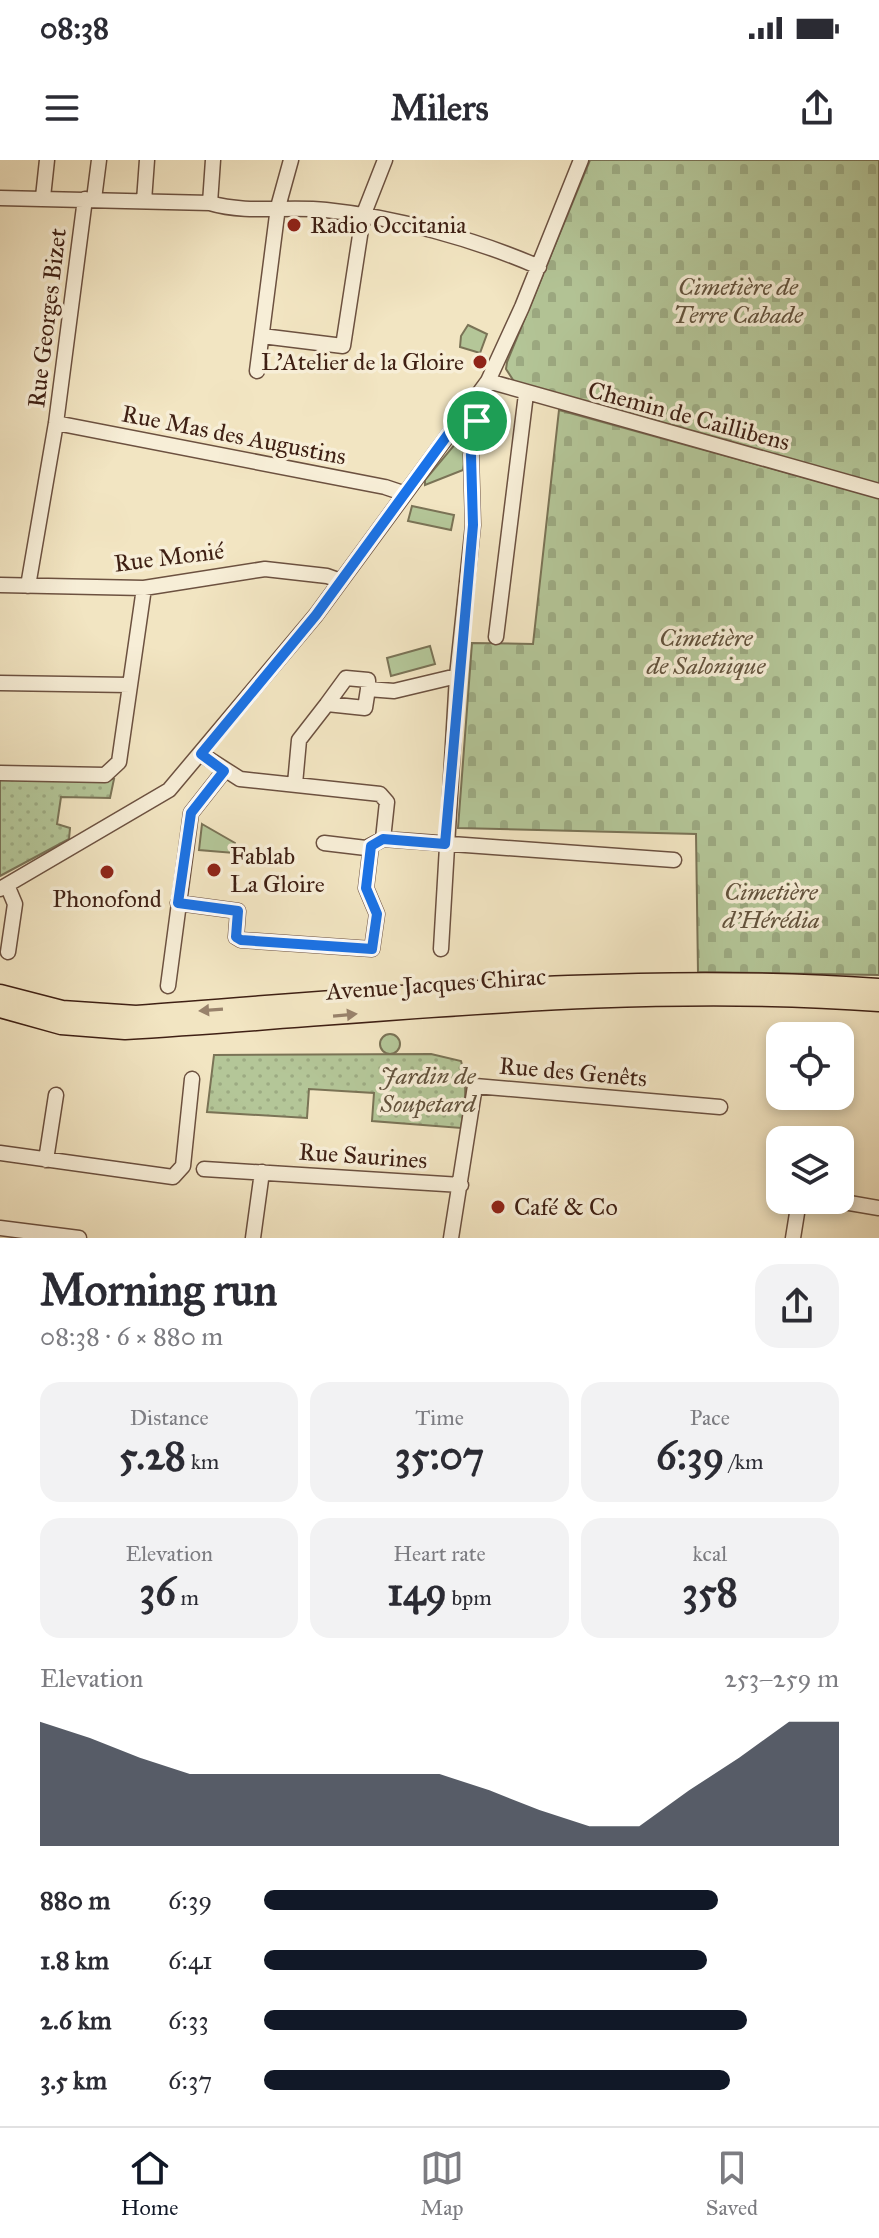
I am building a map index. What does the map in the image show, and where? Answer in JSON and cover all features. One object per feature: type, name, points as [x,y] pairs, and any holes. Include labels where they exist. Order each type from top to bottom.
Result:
[{"type":"main road","name":"Avenue Jacques Chirac","points":[[0,994],[62,1010],[136,1015],[596,983],[781,983],[879,988]]},
{"type":"main road","name":"Avenue Jacques Chirac","points":[[0,1008],[61,1025],[125,1030],[572,998],[709,996],[879,1002]]},
{"type":"street","points":[[43,197],[47,160]]},
{"type":"street","name":"Rue Georges Bizet","points":[[28,586],[90,199],[99,160]]},
{"type":"street","points":[[144,201],[147,160]]},
{"type":"street","points":[[210,203],[213,160]]},
{"type":"street","points":[[257,371],[278,207],[291,160]]},
{"type":"street","points":[[262,336],[343,346],[363,216],[385,160]]},
{"type":"street","points":[[8,952],[15,904],[4,887],[155,801],[178,782],[341,581],[488,381],[539,267],[581,160]]},
{"type":"street","points":[[0,198],[210,203],[363,216],[468,241],[539,267]]},
{"type":"street","name":"Chemin de Caillibens","points":[[488,381],[879,491]]},
{"type":"street","points":[[496,637],[526,394]]},
{"type":"street","points":[[441,949],[457,676],[473,525],[471,455],[477,421],[468,407]]},
{"type":"street","name":"Rue Mas des Augustins","points":[[56,423],[354,480],[403,493]]},
{"type":"street","name":"Rue Monié","points":[[0,585],[144,588],[265,569],[327,576],[341,581]]},
{"type":"street","points":[[0,773],[105,775],[113,770],[119,762],[144,588]]},
{"type":"street","points":[[368,689],[394,691],[457,676]]},
{"type":"street","points":[[295,784],[299,740],[346,678],[368,680],[365,708],[327,704]]},
{"type":"street","points":[[0,683],[130,685]]},
{"type":"street","points":[[178,903],[238,911],[236,937],[260,942],[372,949],[377,914],[366,888],[385,797],[247,780],[224,771],[201,754]]},
{"type":"street","points":[[168,986],[191,813],[224,771]]},
{"type":"street","points":[[324,843],[445,844],[674,860]]},
{"type":"street","points":[[0,1153],[173,1177],[183,1166],[192,1079]]},
{"type":"street","name":"Rue des Genêts","points":[[461,1185],[475,1086],[720,1107]]},
{"type":"street","points":[[46,1160],[56,1095]]},
{"type":"street","name":"Rue Saurines","points":[[204,1169],[461,1185]]},
{"type":"street","name":"Rue Saurines","points":[[253,1238],[262,1172]]},
{"type":"street","points":[[451,1238],[461,1185]]},
{"type":"street","points":[[854,1204],[879,1208]]},
{"type":"street","points":[[793,1238],[797,1214]]},
{"type":"street","points":[[0,1228],[76,1238]]},
{"type":"green space","name":"Cimetière de Terre Cabade","points":[[590,160],[879,160],[879,485],[517,386],[506,369],[507,362]]},
{"type":"green space","points":[[468,325],[487,334],[480,353],[460,347],[461,336]]},
{"type":"green space","name":"Cimetière de Salonique","points":[[559,410],[879,498],[879,975],[698,972],[696,834],[458,828],[472,643],[533,644]]},
{"type":"green space","points":[[471,425],[463,470],[425,485],[425,480]]},
{"type":"green space","points":[[412,506],[454,515],[451,530],[408,521]]},
{"type":"green space","points":[[430,646],[435,664],[391,676],[387,658]]},
{"type":"green space","points":[[0,778],[114,779],[110,798],[61,797],[57,824],[70,828],[69,839],[0,876]]},
{"type":"green space","points":[[202,824],[235,843],[234,853],[199,850]]},
{"type":"green space","points":[[390,1034],[397,1037],[400,1044],[397,1051],[390,1054],[383,1051],[380,1044],[383,1037]]},
{"type":"green space","name":"Jardin de Soupetard","points":[[431,1054],[461,1061],[465,1102],[461,1128],[372,1121],[374,1093],[309,1089],[307,1118],[207,1112],[214,1055]]},
{"type":"place","name":"Radio Occitania","points":[[294,225]]},
{"type":"place","name":"L'Atelier de la Gloire","points":[[480,362]]},
{"type":"place","name":"Fablab La Gloire","points":[[214,870]]},
{"type":"place","name":"Phonofond","points":[[107,872]]},
{"type":"place","name":"Café & Co","points":[[498,1207]]},
{"type":"route","points":[[468,407],[475,413],[477,421],[471,455],[473,525],[457,676],[445,844],[383,839],[371,846],[366,888],[377,914],[372,949],[241,940],[236,937],[238,911],[178,903],[191,813],[224,771],[201,754],[316,615],[468,407]]},
{"type":"park label","name":"Cimetière d'Hérédia","points":[[771,906]]}]
